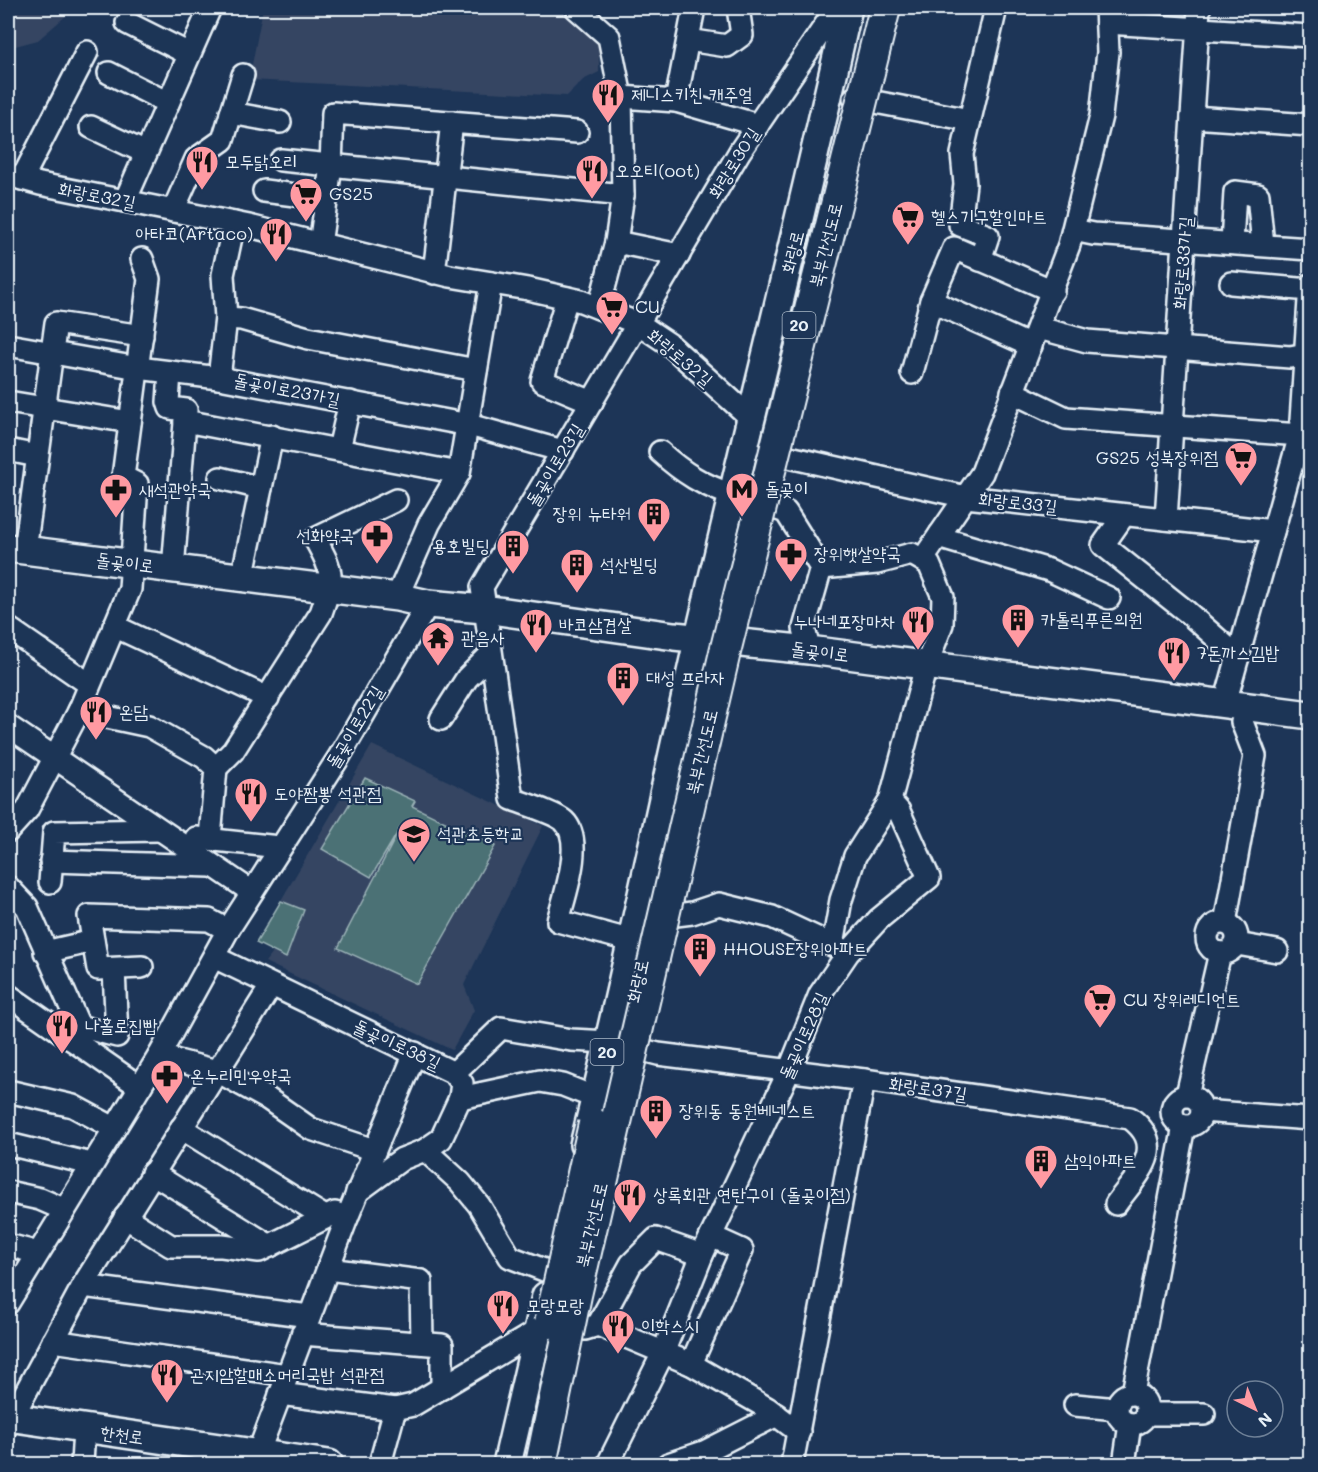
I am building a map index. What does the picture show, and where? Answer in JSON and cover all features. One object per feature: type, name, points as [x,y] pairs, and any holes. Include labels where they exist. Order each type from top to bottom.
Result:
[{"type":"highway","name":"북부간선도로","points":[[522,1464],[560,1274],[624,996],[706,671],[865,8]]},
{"type":"highway","name":"북부간선도로","points":[[541,1464],[579,1283],[725,652],[885,8]]},
{"type":"main road","name":"화랑로","points":[[507,1464],[529,1428],[548,1334],[616,1043],[652,918],[711,640],[744,498],[752,419],[848,8]]},
{"type":"main road","name":"화랑로","points":[[744,498],[767,452],[875,8]]},
{"type":"main road","name":"돌곶이로","points":[[16,549],[397,597],[428,604],[484,609],[711,640],[809,650],[1234,713],[1311,715]]},
{"type":"main road","name":"화랑로","points":[[548,1334],[552,1273],[596,1098],[616,1043],[632,941],[711,640]]},
{"type":"main road","name":"한천로","points":[[8,1420],[84,1429],[256,1460],[329,1464]]},
{"type":"main road","name":"화랑로","points":[[529,1428],[535,1464]]},
{"type":"street","points":[[125,201],[210,8]]},
{"type":"street","points":[[576,8],[609,37],[621,97],[623,195],[616,242],[599,308]]},
{"type":"street","points":[[676,101],[694,8]]},
{"type":"street","points":[[688,40],[727,46],[742,34],[738,8]]},
{"type":"street","name":"화랑로30길","points":[[639,324],[758,125],[837,8]]},
{"type":"street","points":[[980,260],[988,236],[960,225],[965,184],[962,154],[996,8]]},
{"type":"street","name":"화랑로33가길","points":[[1166,519],[1199,8]]},
{"type":"street","points":[[821,568],[877,563],[912,554],[923,559],[982,473],[1053,291],[1073,230],[1101,116],[1108,52],[1107,15],[1197,29],[1311,36]]},
{"type":"street","points":[[127,23],[189,54]]},
{"type":"street","name":"화랑로32길","points":[[87,52],[15,177],[234,223],[434,273],[567,298],[599,308],[639,324],[669,344],[752,419]]},
{"type":"street","points":[[109,73],[168,103]]},
{"type":"street","points":[[173,211],[196,159],[223,140],[243,75]]},
{"type":"street","points":[[621,97],[676,101],[758,125]]},
{"type":"street","points":[[854,98],[970,120]]},
{"type":"street","points":[[231,113],[280,122]]},
{"type":"street","points":[[320,245],[331,166],[333,113],[577,132]]},
{"type":"street","points":[[1192,117],[1311,125]]},
{"type":"street","points":[[434,273],[452,122]]},
{"type":"street","points":[[91,127],[146,153]]},
{"type":"street","points":[[281,160],[623,195]]},
{"type":"street","points":[[264,191],[326,199]]},
{"type":"street","points":[[1232,243],[1235,192],[1258,195],[1263,245]]},
{"type":"street","points":[[219,378],[226,318],[224,275],[234,223]]},
{"type":"street","points":[[1073,230],[1184,241],[1311,249]]},
{"type":"street","points":[[616,242],[679,255]]},
{"type":"street","points":[[912,373],[931,301],[954,248],[1053,291]]},
{"type":"street","points":[[8,831],[27,810],[79,711],[130,589],[137,484],[123,477],[149,279],[142,259]]},
{"type":"street","points":[[397,597],[429,524],[459,473],[469,425],[491,283]]},
{"type":"street","points":[[1231,283],[1310,290]]},
{"type":"street","points":[[1202,1111],[1194,1124],[1184,1126],[1175,1121],[1171,1111],[1174,1102],[1187,1095],[1235,930],[1225,923],[1255,756],[1234,713],[1238,657],[1300,435],[1308,352],[1311,285]]},
{"type":"street","points":[[567,298],[543,381],[592,402]]},
{"type":"street","points":[[931,301],[1035,337],[1177,350],[1290,357],[1308,352]]},
{"type":"street","points":[[226,318],[241,319],[308,338],[476,370]]},
{"type":"street","points":[[16,549],[38,456],[56,323],[142,336]]},
{"type":"street","name":"돌곶이로23길","points":[[632,941],[558,921],[573,861],[571,832],[563,821],[512,799],[482,587],[639,324]]},
{"type":"street","name":"돌곶이로23가길","points":[[8,345],[138,368],[219,378],[350,402],[469,425],[563,451]]},
{"type":"street","points":[[170,372],[168,402],[170,408],[186,410],[173,569]]},
{"type":"street","points":[[1012,392],[1066,418],[1300,435]]},
{"type":"street","points":[[8,402],[130,422]]},
{"type":"street","points":[[339,449],[350,402]]},
{"type":"street","points":[[185,421],[459,473]]},
{"type":"street","points":[[242,578],[272,436]]},
{"type":"street","points":[[8,450],[38,456]]},
{"type":"street","points":[[660,452],[683,474],[709,488],[786,512],[821,568],[804,628],[809,650]]},
{"type":"street","name":"화랑로33길","points":[[767,452],[966,497],[1273,531]]},
{"type":"street","points":[[220,478],[261,488]]},
{"type":"street","points":[[210,838],[216,768],[232,751],[268,698],[321,613],[330,589],[332,568],[315,539],[396,500]]},
{"type":"street","points":[[1124,514],[1102,545],[1187,612],[1238,657]]},
{"type":"street","points":[[940,534],[948,540],[1049,570],[1109,598]]},
{"type":"street","name":"돌곶이로28길","points":[[608,1464],[663,1353],[707,1246],[789,1071],[841,948],[841,900],[855,856],[890,801],[926,666],[942,624],[943,597],[929,564],[923,559]]},
{"type":"street","name":"돌곶이로22길","points":[[10,1293],[38,1252],[159,1056],[228,930],[279,847],[339,757],[428,604]]},
{"type":"street","points":[[114,626],[268,698]]},
{"type":"street","points":[[8,628],[89,684]]},
{"type":"street","points":[[441,719],[467,678],[491,654]]},
{"type":"street","points":[[79,711],[149,726],[204,757],[216,768]]},
{"type":"street","points":[[8,726],[252,892]]},
{"type":"street","name":"돌곶이로28길","points":[[841,948],[930,878],[899,811],[890,801]]},
{"type":"street","points":[[159,830],[54,832],[51,872],[212,866]]},
{"type":"street","points":[[177,843],[189,838],[210,838],[279,847]]},
{"type":"street","points":[[8,887],[27,907],[75,1032]]},
{"type":"street","points":[[652,918],[692,913],[719,904],[772,917],[841,948]]},
{"type":"street","points":[[142,968],[99,969],[89,916],[209,920],[228,930]]},
{"type":"street","points":[[45,952],[93,941]]},
{"type":"street","points":[[1228,949],[1278,951]]},
{"type":"street","name":"돌곶이로38길","points":[[214,957],[454,1073],[501,1028],[571,1040],[616,1043]]},
{"type":"street","points":[[75,1032],[117,1036],[114,969]]},
{"type":"street","points":[[8,1420],[83,1286],[271,986]]},
{"type":"street","points":[[8,995],[75,1032],[140,1087]]},
{"type":"street","name":"화랑로37길","points":[[616,1043],[658,1054],[864,1080],[1130,1118],[1142,1127],[1148,1137],[1148,1153],[1146,1164],[1116,1204]]},
{"type":"street","points":[[256,1460],[357,1192],[415,1053]]},
{"type":"street","points":[[159,1056],[218,1071],[268,1099],[312,1129],[350,1139],[374,1150]]},
{"type":"street","points":[[357,1192],[402,1159],[425,1150],[441,1139],[460,1098],[462,1083],[454,1073]]},
{"type":"street","points":[[792,1464],[800,1432],[864,1080]]},
{"type":"street","points":[[460,1098],[540,1081],[563,1085],[596,1098]]},
{"type":"street","points":[[8,1091],[73,1106],[114,1128]]},
{"type":"street","points":[[1187,1095],[1196,1098],[1202,1111]]},
{"type":"street","points":[[1202,1111],[1311,1119]]},
{"type":"street","points":[[1124,1464],[1131,1416],[1145,1400],[1133,1393],[1184,1126]]},
{"type":"street","points":[[181,1128],[325,1217]]},
{"type":"street","points":[[8,1144],[91,1164]]},
{"type":"street","points":[[425,1150],[460,1182],[478,1205],[510,1257],[552,1273]]},
{"type":"street","points":[[152,1173],[270,1246]]},
{"type":"street","points":[[8,1192],[40,1199],[63,1209]]},
{"type":"street","points":[[125,1217],[171,1246],[222,1246],[259,1251],[335,1213],[347,1218]]},
{"type":"street","points":[[598,1325],[631,1264],[656,1239],[742,1251],[691,1365]]},
{"type":"street","points":[[8,1245],[38,1252]]},
{"type":"street","points":[[328,1269],[421,1281],[422,1343]]},
{"type":"street","points":[[83,1286],[306,1325],[442,1345],[442,1388]]},
{"type":"street","points":[[53,1341],[283,1384],[395,1409],[413,1405],[548,1334],[598,1325],[691,1365],[777,1415],[800,1432]]},
{"type":"street","points":[[1075,1405],[1131,1416],[1204,1414]]},
{"type":"street","points":[[380,1464],[395,1409]]},
{"type":"street","points":[[668,1464],[704,1452],[777,1415]]},
{"type":"street","name":"한천로","points":[[82,1464],[84,1429]]},
{"type":"shaded area","points":[[8,8],[75,8],[38,40],[8,48]]},
{"type":"shaded area","points":[[263,8],[566,8],[599,36],[599,72],[583,80],[567,96],[249,80]]},
{"type":"shaded area","name":"석관초등학교","points":[[372,745],[543,826],[464,985],[474,1010],[452,1050],[265,962],[273,952],[256,943]]},
{"type":"green space","points":[[365,778],[415,801],[412,806],[495,846],[417,984],[338,948],[402,825],[371,877],[322,849]]},
{"type":"green space","points":[[281,901],[304,910],[286,958],[256,943]]},
{"type":"place","name":"제니스키친 캐주얼","points":[[608,124]]},
{"type":"place","name":"모두닭오리","points":[[202,191]]},
{"type":"place","name":"오오티(oot)","points":[[592,200]]},
{"type":"place","name":"GS25","points":[[306,223]]},
{"type":"place","name":"헬스기구할인마트","points":[[908,246]]},
{"type":"place","name":"아타코(Artaco)","points":[[276,263]]},
{"type":"place","name":"CU","points":[[612,336]]},
{"type":"place","name":"GS25 성북장위점","points":[[1241,487]]},
{"type":"place","name":"돌곶이","points":[[742,518]]},
{"type":"place","name":"새석관약국","points":[[116,519]]},
{"type":"place","name":"장위 뉴타워","points":[[654,543]]},
{"type":"place","name":"선화약국","points":[[377,565]]},
{"type":"place","name":"용호빌딩","points":[[513,575]]},
{"type":"place","name":"장위햇살약국","points":[[791,583]]},
{"type":"place","name":"석산빌딩","points":[[577,594]]},
{"type":"place","name":"카톨릭푸른의원","points":[[1018,649]]},
{"type":"place","name":"누나네포장마차","points":[[918,651]]},
{"type":"place","name":"바코삼겹살","points":[[536,654]]},
{"type":"place","name":"관음사","points":[[438,667]]},
{"type":"place","name":"7돈까스김밥","points":[[1174,682]]},
{"type":"place","name":"대성 프라자","points":[[623,707]]},
{"type":"place","name":"온담","points":[[96,741]]},
{"type":"place","name":"도야짬뽕 석관점","points":[[251,823]]},
{"type":"place","name":"석관초등학교","points":[[414,863]]},
{"type":"place","name":"HHOUSE장위아파트","points":[[700,978]]},
{"type":"place","name":"CU 장위레디언트","points":[[1100,1029]]},
{"type":"place","name":"나홀로집빱","points":[[62,1055]]},
{"type":"place","name":"온누리민우약국","points":[[167,1105]]},
{"type":"place","name":"장위동 동원베네스트","points":[[656,1140]]},
{"type":"place","name":"삼익아파트","points":[[1041,1190]]},
{"type":"place","name":"상록회관 연탄구이 (돌곶이점)","points":[[630,1224]]},
{"type":"place","name":"모랑모랑","points":[[503,1335]]},
{"type":"place","name":"이학스시","points":[[618,1355]]},
{"type":"place","name":"곤지암할매소머리국밥 석관점","points":[[167,1404]]}]
